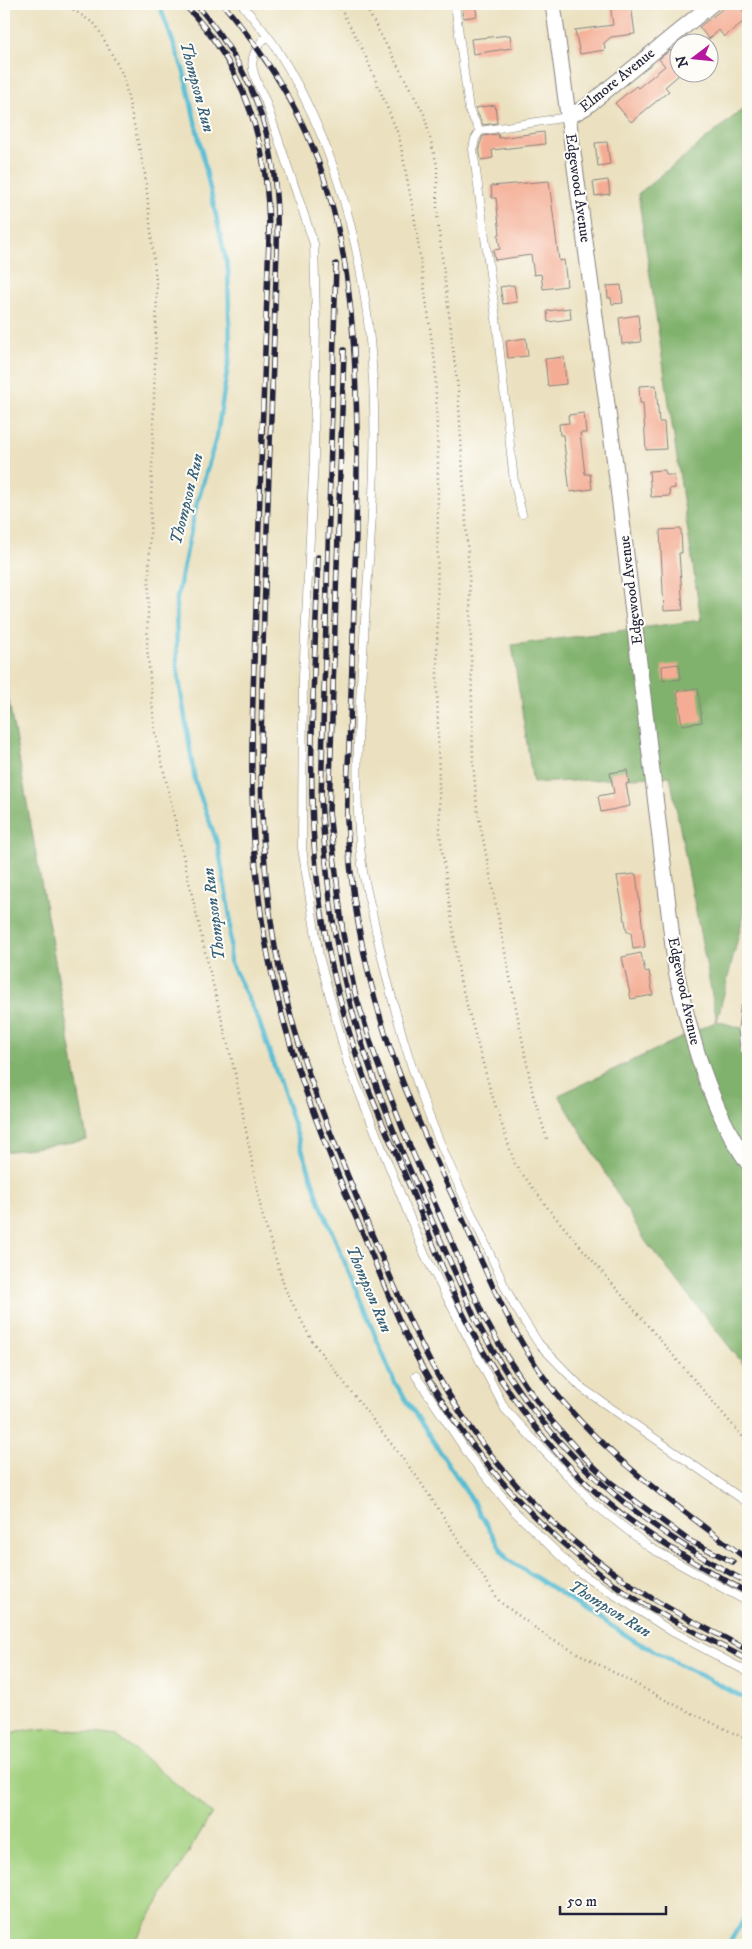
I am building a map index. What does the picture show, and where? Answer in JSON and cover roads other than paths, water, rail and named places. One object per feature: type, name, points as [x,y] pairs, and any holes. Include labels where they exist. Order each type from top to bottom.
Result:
[{"type":"street","name":"Edgewood Avenue","points":[[553,4],[625,543],[676,970],[688,1023],[718,1110],[730,1136],[748,1163]]},
{"type":"street","name":"Elmore Avenue","points":[[568,117],[586,107],[712,4]]},
{"type":"street","points":[[748,1010],[746,1029],[748,1048]]},
{"type":"lane","points":[[242,4],[267,36],[292,75],[331,163],[355,240],[362,271],[372,377],[374,465],[360,703],[360,828],[362,867],[401,1035],[438,1139],[503,1283],[514,1305],[539,1344],[582,1388],[748,1503]]},
{"type":"lane","points":[[455,4],[469,110],[480,131]]},
{"type":"lane","points":[[267,36],[256,46],[251,56],[255,80],[265,100],[314,244],[316,320],[314,457],[303,677],[302,848],[319,956],[348,1064],[424,1255],[505,1409],[593,1503],[649,1547],[748,1602]]},
{"type":"lane","points":[[522,514],[514,482],[497,326],[473,156],[475,139],[480,131],[568,117]]},
{"type":"lane","points":[[416,1376],[471,1458],[514,1511],[574,1569],[671,1631],[748,1672]]},
{"type":"lane","points":[[746,1945],[748,1941]]},
{"type":"waterway","name":"Thompson Run","points":[[159,4],[184,72],[228,269],[230,353],[217,435],[195,511],[176,603],[177,667],[195,781],[218,845],[230,917],[230,961],[259,1021],[320,1203],[395,1383],[472,1500],[507,1559],[637,1642],[748,1700]]},
{"type":"waterway","points":[[728,1945],[745,1917],[748,1908]]},
{"type":"railway","points":[[184,4],[206,29],[239,83],[259,142],[265,172],[269,237],[253,691],[253,815],[259,898],[265,939],[282,1016],[293,1053],[333,1164],[403,1329],[431,1383],[471,1443],[494,1472],[543,1525],[599,1573],[657,1612],[748,1660]]},
{"type":"railway","points":[[196,4],[237,60],[251,89],[262,118],[270,148],[275,180],[277,249],[263,656],[262,822],[269,905],[275,947],[292,1021],[303,1057],[342,1162],[415,1332],[446,1390],[487,1450],[536,1506],[590,1555],[650,1597],[748,1650]]},
{"type":"railway","points":[[223,4],[270,66],[299,116],[321,170],[332,206],[341,242],[347,279],[354,354],[357,430],[355,577],[347,819],[351,877],[360,935],[373,992],[390,1048],[424,1132],[494,1289],[518,1337],[547,1382],[584,1426],[606,1447],[652,1486],[748,1560]]},
{"type":"railway","points":[[336,264],[321,800],[328,879],[339,958],[364,1049],[392,1127],[474,1316],[499,1360],[526,1401],[556,1438],[589,1472],[625,1503],[663,1532],[748,1583]]},
{"type":"railway","points":[[344,350],[329,812],[343,934],[355,993],[377,1062],[405,1135],[484,1317],[526,1386],[551,1420],[583,1456],[610,1482],[688,1540],[733,1562]]},
{"type":"railway","points":[[318,557],[312,751],[313,829],[316,868],[322,916],[338,989],[358,1060],[376,1108],[464,1316],[496,1372],[528,1418],[564,1461],[616,1509],[658,1540],[748,1593]]}]
